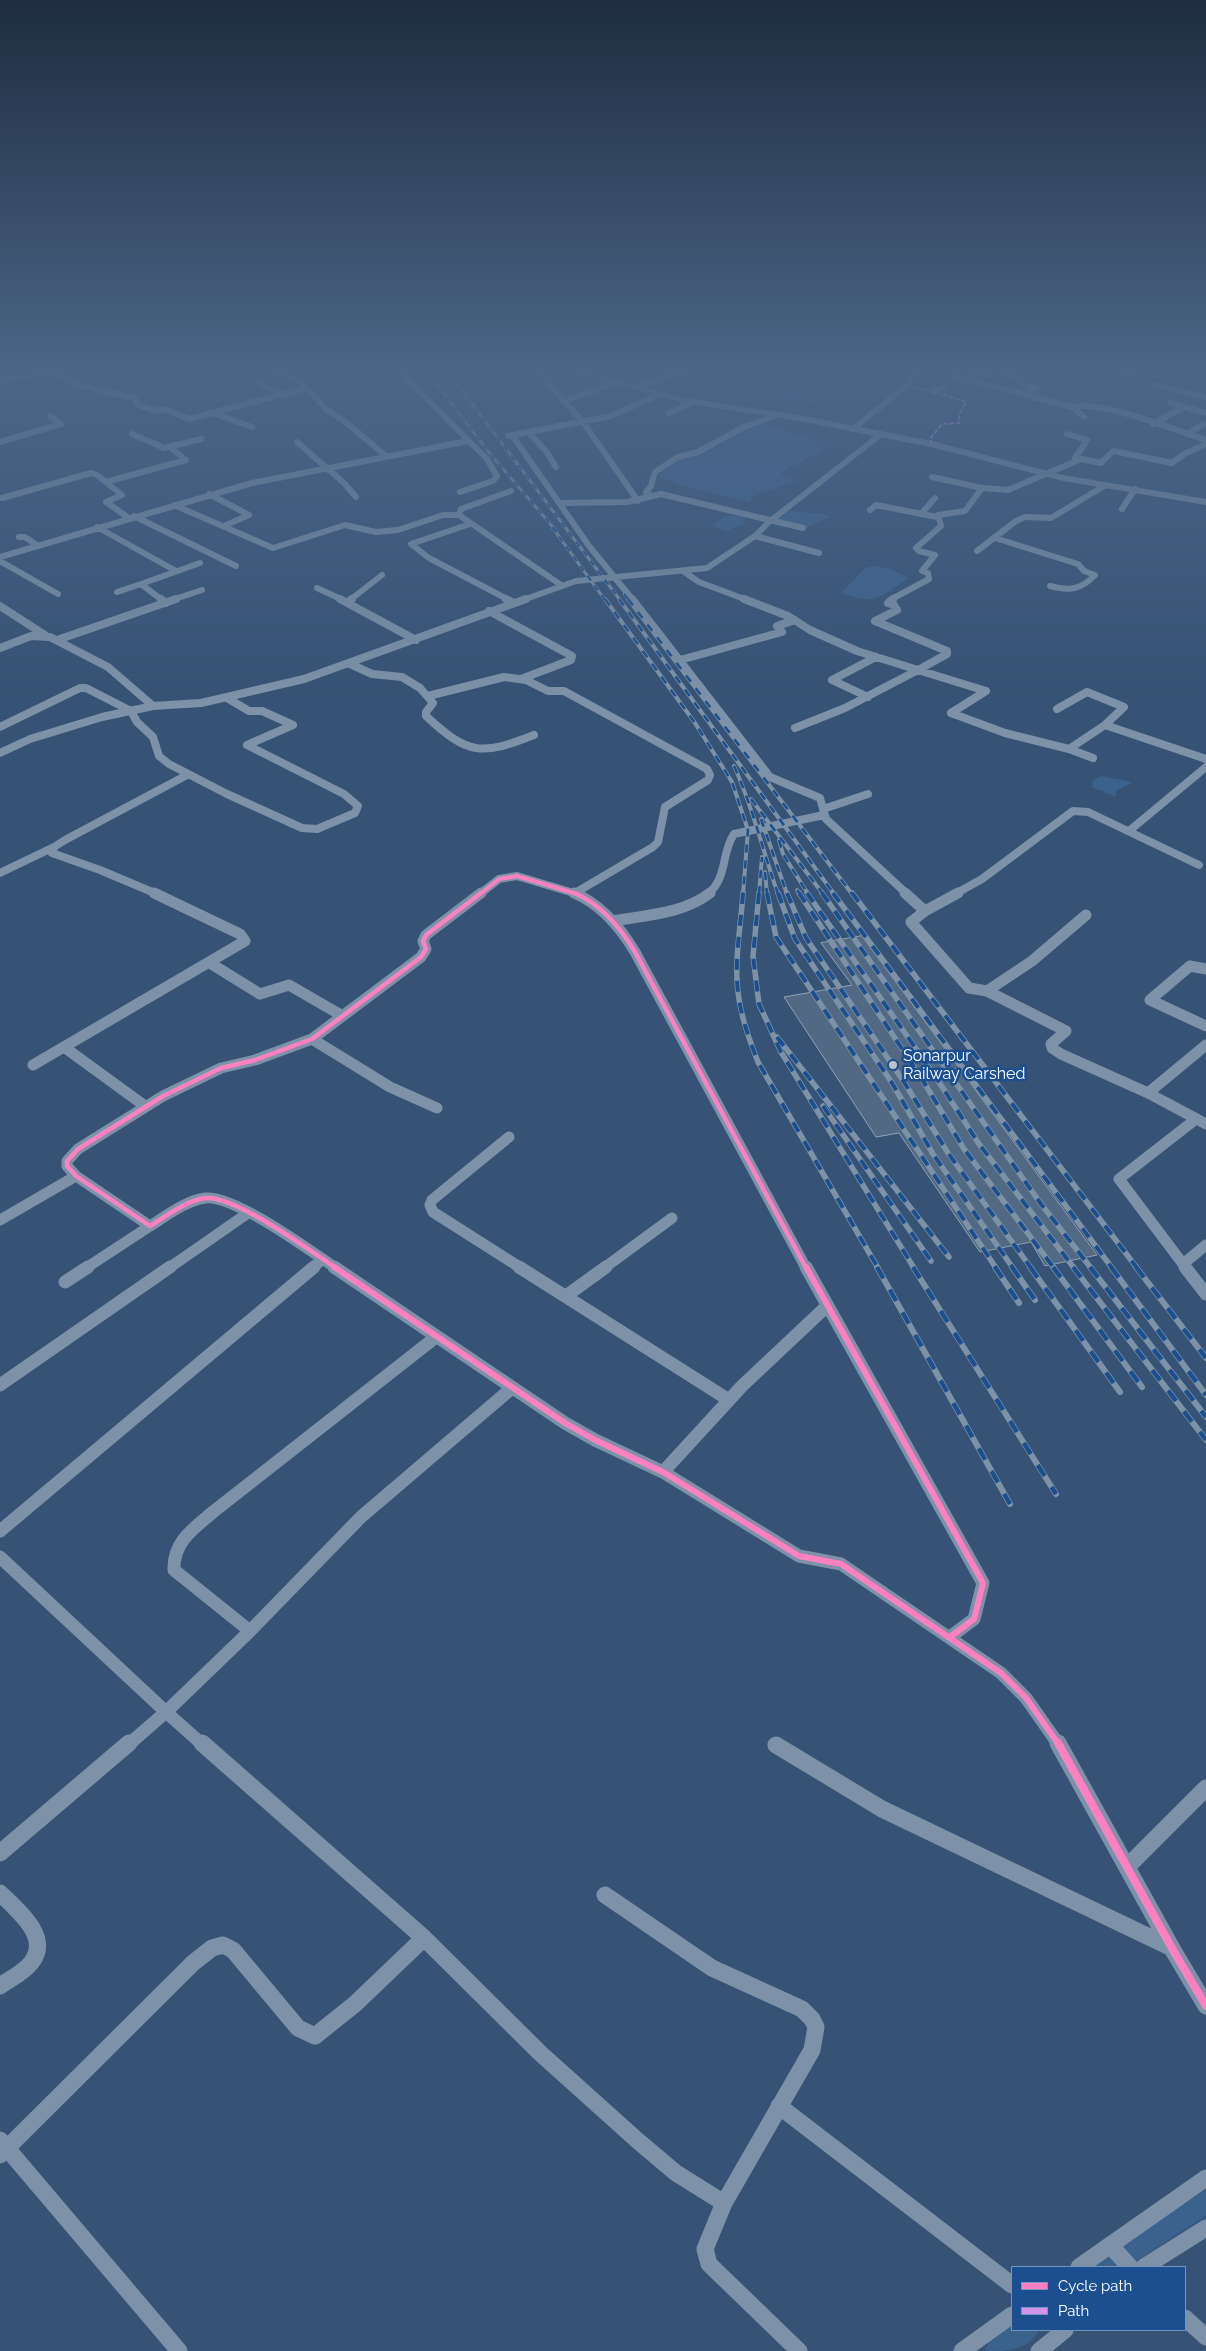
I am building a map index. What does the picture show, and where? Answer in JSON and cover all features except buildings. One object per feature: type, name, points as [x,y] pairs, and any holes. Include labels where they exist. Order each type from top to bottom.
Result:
[{"type":"main road","points":[[1070,479],[1206,502]]},
{"type":"street","points":[[2,498],[71,479]]},
{"type":"street","points":[[101,479],[122,495],[106,503],[131,517],[236,566]]},
{"type":"street","points":[[106,482],[118,479]]},
{"type":"street","points":[[0,559],[97,527],[267,479]]},
{"type":"street","points":[[339,479],[356,497]]},
{"type":"street","points":[[460,492],[497,479]]},
{"type":"street","points":[[542,479],[589,546],[616,578],[770,777],[779,783],[812,792],[820,798],[823,812],[926,911]]},
{"type":"street","points":[[622,479],[638,501]]},
{"type":"street","points":[[650,495],[646,492],[651,486],[653,479]]},
{"type":"street","points":[[0,753],[64,728],[131,711],[153,706],[201,703],[304,679],[416,640],[489,611],[581,580],[616,578],[640,573],[683,571],[712,566],[755,536],[825,479]]},
{"type":"street","points":[[940,479],[982,488],[1008,490],[1036,479]]},
{"type":"street","points":[[459,515],[461,509],[470,504],[509,492],[488,483]]},
{"type":"street","points":[[978,551],[1016,521],[1025,517],[1048,518],[1104,486]]},
{"type":"street","points":[[870,510],[876,505],[937,517],[941,514],[966,511],[982,488]]},
{"type":"street","points":[[1122,509],[1135,490]]},
{"type":"street","points":[[209,494],[249,515],[224,526]]},
{"type":"street","points":[[559,502],[638,501],[650,495],[661,494],[770,522],[803,528]]},
{"type":"street","points":[[921,514],[935,498]]},
{"type":"street","points":[[174,505],[273,548],[345,525],[376,532],[398,530],[444,516],[459,515],[561,586]]},
{"type":"street","points":[[795,728],[868,697],[943,657],[947,651],[875,621],[897,610],[894,605],[888,603],[889,601],[929,579],[928,573],[922,571],[935,555],[919,551],[916,548],[941,526],[937,517]]},
{"type":"street","points":[[470,524],[411,544],[429,558],[514,603]]},
{"type":"street","points":[[97,527],[176,571]]},
{"type":"street","points":[[755,536],[819,553]]},
{"type":"street","points":[[19,537],[25,537],[38,546]]},
{"type":"street","points":[[995,538],[1078,564],[1084,570],[1095,575],[1079,589],[1071,591],[1050,586]]},
{"type":"street","points":[[0,559],[58,594]]},
{"type":"street","points":[[117,592],[200,563]]},
{"type":"street","points":[[683,571],[699,582],[795,620],[826,638],[876,657],[986,691],[951,713],[1005,733],[1070,749],[1093,758]]},
{"type":"street","points":[[348,602],[382,575]]},
{"type":"street","points":[[141,584],[166,603]]},
{"type":"street","points":[[316,588],[348,602],[368,616],[416,640]]},
{"type":"street","points":[[57,640],[202,590]]},
{"type":"street","points":[[0,606],[44,635],[57,640],[108,668],[153,706]]},
{"type":"street","points":[[489,611],[572,656],[571,660],[521,679]]},
{"type":"street","points":[[680,660],[774,635],[782,632],[777,626],[795,620]]},
{"type":"street","points":[[0,648],[30,636],[44,635]]},
{"type":"street","points":[[868,697],[832,680],[876,657]]},
{"type":"street","points":[[350,664],[372,674],[402,677],[428,696],[433,703],[426,712],[426,716],[445,735],[467,747],[490,751],[534,735]]},
{"type":"street","points":[[428,696],[496,678],[521,679],[548,691],[564,691],[707,768],[710,775],[708,780],[665,807],[658,842],[653,847],[575,893]]},
{"type":"street","points":[[0,727],[80,688],[90,689],[131,711],[134,720],[154,738],[161,758],[187,774],[307,830],[316,829],[355,813],[358,806],[344,794],[247,745],[291,728],[293,725],[262,711],[249,711],[227,698]]},
{"type":"street","points":[[1057,709],[1087,692],[1124,707],[1105,724],[1070,749]]},
{"type":"street","points":[[1105,724],[1206,759]]},
{"type":"street","points":[[1129,831],[1206,768]]},
{"type":"street","points":[[0,873],[54,847],[187,774]]},
{"type":"street","points":[[614,921],[690,906],[707,897],[722,876],[729,843],[734,834],[823,812],[868,794]]},
{"type":"street","points":[[1199,865],[1088,812],[1074,811],[982,879],[926,911],[911,922],[969,988],[987,991],[1066,1031],[1051,1044],[1052,1048],[1061,1054],[1148,1093],[1201,1122],[1120,1179],[1206,1294]]},
{"type":"street","points":[[33,1064],[245,942],[245,938],[161,895],[52,853],[54,847]]},
{"type":"street","points":[[150,1226],[76,1176],[67,1166],[72,1154],[145,1106],[195,1079],[221,1068],[255,1060],[312,1039],[426,953],[423,941],[426,935],[499,879],[517,876],[529,877],[590,900],[614,921],[636,952],[827,1306],[983,1583],[974,1618],[950,1637]]},
{"type":"street","points":[[987,991],[1032,961],[1086,915]]},
{"type":"street","points":[[210,963],[260,994],[289,985],[342,1015]]},
{"type":"street","points":[[1206,969],[1194,965],[1190,966],[1150,1000],[1206,1026]]},
{"type":"street","points":[[312,1039],[390,1087],[437,1108]]},
{"type":"street","points":[[1148,1093],[1206,1045]]},
{"type":"street","points":[[64,1047],[145,1106]]},
{"type":"street","points":[[509,1137],[432,1200],[430,1206],[433,1212],[729,1400]]},
{"type":"street","points":[[0,1220],[76,1176]]},
{"type":"street","points":[[65,1282],[150,1226],[197,1199],[209,1197],[221,1199],[248,1212],[323,1260],[512,1388],[595,1440],[663,1472],[799,1556],[813,1561],[826,1560],[841,1564],[1001,1673],[1030,1700],[1041,1714],[1128,1866],[1168,1946],[1206,2006]]},
{"type":"street","points":[[0,1384],[248,1212]]},
{"type":"street","points":[[566,1296],[672,1218]]},
{"type":"street","points":[[1183,1264],[1206,1245]]},
{"type":"street","points":[[0,1531],[323,1260]]},
{"type":"street","points":[[663,1472],[729,1400],[827,1306]]},
{"type":"street","points":[[250,1631],[174,1570],[172,1556],[180,1541],[213,1512],[436,1337]]},
{"type":"street","points":[[0,1853],[166,1712],[250,1631],[361,1517],[512,1388]]},
{"type":"street","points":[[0,1557],[166,1712],[424,1938],[540,2053],[618,2123],[676,2173],[724,2203]]},
{"type":"street","points":[[776,1745],[882,1809],[1168,1946]]},
{"type":"street","points":[[1128,1866],[1206,1788]]},
{"type":"street","points":[[0,1893],[34,1931],[40,1943],[38,1953],[31,1963],[0,1986]]},
{"type":"street","points":[[605,1895],[712,1968],[802,2009],[814,2019],[817,2032],[812,2050],[724,2203],[705,2249],[709,2264],[799,2351]]},
{"type":"street","points":[[179,2351],[2,2148],[193,1963],[212,1948],[224,1945],[233,1950],[298,2028],[315,2036],[355,2004],[424,1938]]},
{"type":"street","points":[[780,2106],[1011,2284]]},
{"type":"street","points":[[1080,2266],[1206,2178]]},
{"type":"street","points":[[1146,2266],[1206,2228]]},
{"type":"street","points":[[1110,2245],[1129,2266]]},
{"type":"street","points":[[962,2351],[1011,2316]]},
{"type":"street","points":[[1186,2319],[1206,2338]]},
{"type":"street","points":[[1039,2351],[1064,2331]]},
{"type":"water","points":[[665,479],[791,479],[796,481],[751,497],[751,502],[685,487]]},
{"type":"water","points":[[789,511],[823,514],[830,517],[803,529],[774,522]]},
{"type":"water","points":[[736,515],[745,519],[745,523],[727,531],[712,526],[726,516]]},
{"type":"water","points":[[875,566],[891,569],[909,578],[877,598],[863,599],[841,593],[865,568]]},
{"type":"water","points":[[1101,776],[1133,782],[1116,791],[1116,797],[1092,787],[1093,780]]},
{"type":"waterway","points":[[1107,2266],[1206,2202]]},
{"type":"waterway","points":[[998,2351],[1025,2331]]},
{"type":"railway","points":[[512,479],[557,532]]},
{"type":"railway","points":[[529,479],[620,600]]},
{"type":"railway","points":[[552,527],[605,600]]},
{"type":"railway","points":[[624,594],[629,600]]},
{"type":"railway","points":[[605,599],[695,723],[732,782],[748,830],[743,894]]},
{"type":"railway","points":[[619,599],[834,894]]},
{"type":"railway","points":[[628,599],[852,894]]},
{"type":"railway","points":[[734,766],[752,813],[778,894]]},
{"type":"railway","points":[[751,799],[823,894]]},
{"type":"railway","points":[[761,819],[787,894]]},
{"type":"railway","points":[[779,840],[783,854],[808,894]]},
{"type":"railway","points":[[759,894],[762,857]]},
{"type":"railway","points":[[765,872],[767,894]]},
{"type":"railway","points":[[797,890],[800,894]]},
{"type":"railway","points":[[743,893],[737,955],[738,992],[746,1028],[758,1062],[878,1268]]},
{"type":"railway","points":[[759,893],[753,956],[759,1004],[781,1052],[914,1268]]},
{"type":"railway","points":[[767,893],[776,937],[996,1268]]},
{"type":"railway","points":[[778,893],[795,939],[892,1083],[933,1154],[1013,1268]]},
{"type":"railway","points":[[787,893],[806,938],[904,1082],[948,1153],[1031,1268]]},
{"type":"railway","points":[[799,893],[922,1079],[964,1149],[1054,1268]]},
{"type":"railway","points":[[807,893],[935,1076],[979,1144],[1074,1268]]},
{"type":"railway","points":[[822,893],[1041,1204],[1091,1268]]},
{"type":"railway","points":[[833,893],[1112,1268]]},
{"type":"railway","points":[[852,893],[1137,1268]]},
{"type":"railway","points":[[777,1037],[949,1257]]},
{"type":"railway","points":[[823,1106],[931,1261]]},
{"type":"railway","points":[[877,1267],[1010,1504]]},
{"type":"railway","points":[[913,1267],[1056,1494]]},
{"type":"railway","points":[[995,1267],[1019,1303]]},
{"type":"railway","points":[[1012,1267],[1035,1300]]},
{"type":"railway","points":[[1030,1267],[1120,1392]]},
{"type":"railway","points":[[1053,1267],[1142,1387]]},
{"type":"railway","points":[[1073,1267],[1206,1440]]},
{"type":"railway","points":[[1090,1267],[1206,1417]]},
{"type":"railway","points":[[1111,1267],[1206,1395]]},
{"type":"railway","points":[[1136,1267],[1206,1358]]},
{"type":"cycle path","points":[[950,1637],[974,1619],[983,1583],[827,1306],[635,952],[620,928],[590,900],[575,893],[517,876],[499,879],[426,935],[423,941],[426,949],[421,957],[312,1039],[255,1060],[221,1068],[163,1096],[78,1149],[67,1161],[67,1166],[76,1176],[150,1226],[179,1208],[204,1198],[221,1200],[241,1208],[360,1284],[565,1423],[595,1440],[663,1472],[799,1556],[810,1560],[841,1564],[1001,1673],[1037,1711],[1057,1740],[1143,1897],[1206,2006]]},
{"type":"place","name":"Sonarpur Railway Carshed","points":[[893,1065]]}]
